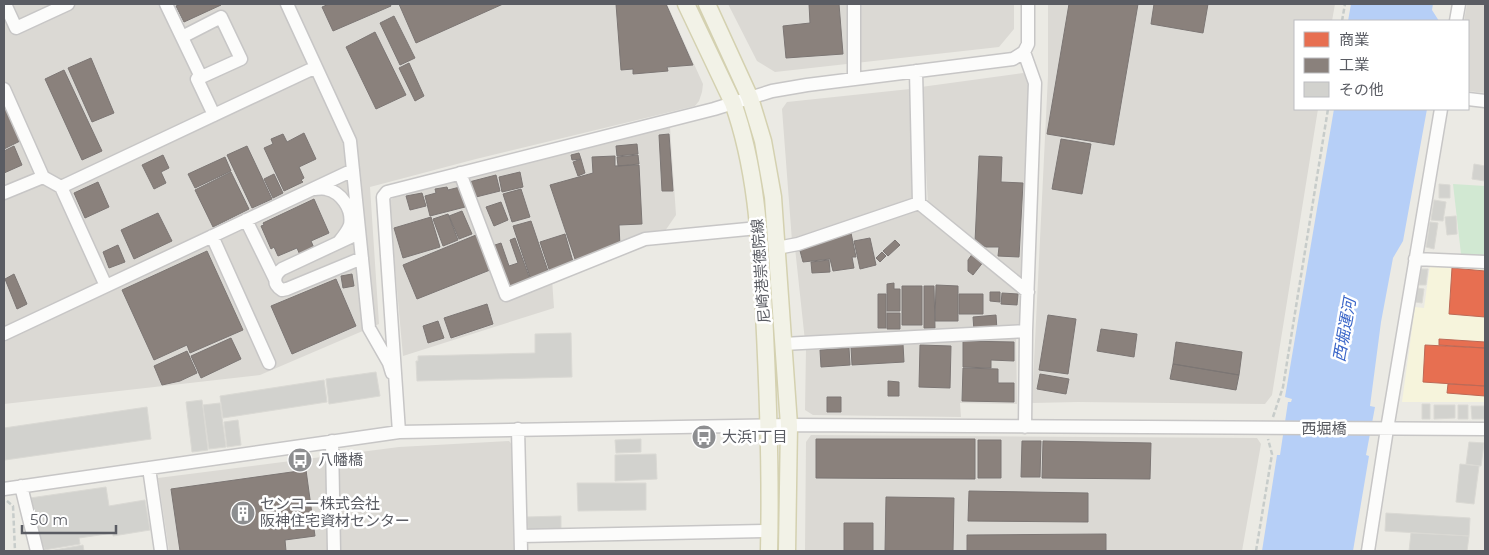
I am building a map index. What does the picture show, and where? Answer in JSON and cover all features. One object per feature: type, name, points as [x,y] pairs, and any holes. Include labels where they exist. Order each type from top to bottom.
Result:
[{"type":"main road","name":"尼崎港崇徳院線","points":[[686,4],[733,103],[739,120],[751,173],[758,228],[769,426],[769,551]]},
{"type":"main road","name":"尼崎港崇徳院線","points":[[707,4],[750,98],[767,161],[773,197],[788,425],[787,551]]},
{"type":"street","points":[[5,4],[16,28],[68,4]]},
{"type":"street","points":[[166,4],[201,77]]},
{"type":"street","points":[[287,4],[350,141],[369,328],[389,363],[396,390]]},
{"type":"street","points":[[854,4],[854,79]]},
{"type":"street","points":[[399,432],[383,197],[387,192],[733,103],[772,91],[808,84],[1013,60],[1024,52],[1028,44],[1028,4]]},
{"type":"street","points":[[1456,20],[1459,4]]},
{"type":"street","points":[[182,37],[221,17],[241,58],[197,79],[214,115]]},
{"type":"street","points":[[1024,52],[1035,83],[1026,330],[1025,427]]},
{"type":"street","points":[[61,187],[316,67]]},
{"type":"street","points":[[916,71],[919,203],[1028,292]]},
{"type":"street","points":[[4,89],[43,177],[61,187],[106,286]]},
{"type":"street","points":[[1469,99],[1485,101]]},
{"type":"street","points":[[1368,551],[1441,110]]},
{"type":"street","points":[[4,334],[353,170]]},
{"type":"street","points":[[460,174],[506,295],[644,240],[758,228]]},
{"type":"street","points":[[4,193],[43,177]]},
{"type":"street","points":[[314,189],[326,188],[339,195],[346,204],[350,214],[350,225],[339,242]]},
{"type":"street","points":[[777,248],[798,244],[919,203]]},
{"type":"street","points":[[246,220],[278,288],[287,289],[362,258]]},
{"type":"street","points":[[275,279],[276,273],[282,269],[359,233]]},
{"type":"street","points":[[212,236],[269,363]]},
{"type":"street","points":[[1416,259],[1485,262]]},
{"type":"street","points":[[783,344],[1026,330]]},
{"type":"street","name":"西堀橋","points":[[5,494],[21,486],[399,432],[788,425],[1485,429]]},
{"type":"street","points":[[518,429],[521,551]]},
{"type":"street","points":[[332,442],[334,551]]},
{"type":"street","points":[[150,468],[161,551]]},
{"type":"street","points":[[21,486],[37,551]]},
{"type":"street","points":[[521,536],[770,531]]},
{"type":"path","points":[[1342,20],[1345,4]]},
{"type":"path","points":[[1256,551],[1272,454],[1268,441],[1273,429],[1283,387],[1328,110]]},
{"type":"path","points":[[5,494],[13,506],[15,551]]},
{"type":"shaded area","points":[[4,4],[667,4],[703,84],[699,101],[695,106],[476,159],[370,187],[379,324],[260,375],[4,404]]},
{"type":"shaded area","points":[[728,4],[1014,4],[1014,29],[999,47],[775,72],[757,61]]},
{"type":"shaded area","points":[[1048,4],[1335,4],[1332,20],[1294,20],[1294,110],[1318,110],[1272,395],[1265,404],[1032,403],[1048,76]]},
{"type":"shaded area","points":[[1467,4],[1485,4],[1485,93],[1469,91],[1469,20],[1464,20]]},
{"type":"shaded area","points":[[1023,73],[1030,77],[1020,327],[805,341],[795,248],[928,204],[921,87]]},
{"type":"shaded area","points":[[910,89],[917,198],[792,241],[782,109],[787,102]]},
{"type":"shaded area","points":[[670,127],[676,215],[665,231],[508,291],[466,179]]},
{"type":"shaded area","points":[[458,180],[503,301],[552,279],[554,308],[403,356],[389,201],[396,196]]},
{"type":"shaded area","points":[[1430,265],[1485,268],[1485,402],[1402,402],[1415,307],[1424,308]]},
{"type":"shaded area","points":[[1016,334],[1017,404],[960,403],[961,417],[813,415],[805,410],[806,349]]},
{"type":"shaded area","points":[[811,435],[1257,438],[1261,444],[1242,551],[805,551],[806,442]]},
{"type":"shaded area","points":[[509,441],[514,447],[517,551],[169,551],[158,478],[399,447]]},
{"type":"green space","points":[[1453,184],[1485,186],[1485,255],[1461,254]]},
{"type":"water","points":[[1351,4],[1433,4],[1432,10],[1438,20],[1348,20]]},
{"type":"water","name":"西堀運河","points":[[1334,110],[1427,110],[1403,241],[1393,258],[1381,322],[1370,406],[1375,407],[1366,455],[1369,456],[1353,551],[1262,551],[1277,455],[1280,455],[1288,402],[1291,402],[1292,399],[1285,397]]},
{"type":"building: 商業","points":[[1452,268],[1485,271],[1485,317],[1449,314]]},
{"type":"building: 商業","points":[[1439,339],[1485,342],[1485,348],[1439,345]]},
{"type":"building: 商業","points":[[1425,345],[1485,348],[1485,386],[1423,382]]},
{"type":"building: 商業","points":[[1448,384],[1485,386],[1485,396],[1447,393]]},
{"type":"building: 工業","points":[[181,4],[221,5],[184,22],[176,6]]},
{"type":"building: 工業","points":[[329,4],[390,4],[391,6],[333,31],[322,7]]},
{"type":"building: 工業","points":[[399,4],[503,4],[416,43]]},
{"type":"building: 工業","points":[[616,4],[666,4],[693,65],[667,67],[668,71],[633,74],[633,69],[621,70]]},
{"type":"building: 工業","points":[[809,4],[839,4],[843,54],[786,58],[783,26],[810,23]]},
{"type":"building: 工業","points":[[1069,4],[1138,4],[1114,145],[1047,134]]},
{"type":"building: 工業","points":[[1154,4],[1208,4],[1203,33],[1151,24]]},
{"type":"building: 工業","points":[[394,16],[415,58],[400,65],[380,23]]},
{"type":"building: 工業","points":[[375,32],[406,95],[376,109],[346,47]]},
{"type":"building: 工業","points":[[91,58],[114,113],[92,122],[68,68]]},
{"type":"building: 工業","points":[[409,63],[424,96],[415,101],[399,68]]},
{"type":"building: 工業","points":[[64,70],[102,151],[82,160],[45,79]]},
{"type":"building: 工業","points":[[4,106],[20,141],[4,149]]},
{"type":"building: 工業","points":[[304,133],[316,159],[299,167],[304,178],[301,180],[303,182],[284,191],[264,148],[273,144],[271,139],[283,134],[287,142]]},
{"type":"building: 工業","points":[[669,134],[673,191],[662,191],[659,135]]},
{"type":"building: 工業","points":[[1061,139],[1091,144],[1082,194],[1052,189]]},
{"type":"building: 工業","points":[[637,144],[638,154],[617,156],[616,146]]},
{"type":"building: 工業","points":[[14,146],[22,165],[4,173],[4,151]]},
{"type":"building: 工業","points":[[247,146],[272,199],[252,208],[227,155]]},
{"type":"building: 工業","points":[[579,153],[581,159],[572,160],[571,155]]},
{"type":"building: 工業","points":[[163,155],[169,168],[161,172],[166,183],[154,189],[142,165]]},
{"type":"building: 工業","points":[[638,155],[639,164],[618,166],[617,157]]},
{"type":"building: 工業","points":[[615,156],[615,166],[639,165],[642,224],[619,225],[620,246],[576,262],[550,185],[593,173],[592,157]]},
{"type":"building: 工業","points":[[979,156],[1002,157],[1001,182],[1023,183],[1019,257],[998,256],[999,247],[986,247],[975,242]]},
{"type":"building: 工業","points":[[225,157],[231,171],[195,188],[188,174]]},
{"type":"building: 工業","points":[[581,159],[585,173],[578,176],[573,162]]},
{"type":"building: 工業","points":[[231,172],[249,209],[213,227],[195,190]]},
{"type":"building: 工業","points":[[520,172],[523,187],[502,192],[499,177]]},
{"type":"building: 工業","points":[[274,174],[283,193],[273,198],[264,179]]},
{"type":"building: 工業","points":[[496,175],[500,191],[472,198],[469,182]]},
{"type":"building: 工業","points":[[98,182],[109,207],[85,218],[74,193]]},
{"type":"building: 工業","points":[[447,187],[448,190],[460,187],[465,207],[430,216],[425,196],[436,193],[435,189]]},
{"type":"building: 工業","points":[[521,189],[530,217],[512,222],[503,194]]},
{"type":"building: 工業","points":[[422,193],[426,206],[410,210],[406,196]]},
{"type":"building: 工業","points":[[314,199],[329,233],[311,241],[314,248],[300,255],[297,248],[278,256],[274,247],[271,249],[261,226],[264,225],[263,223]]},
{"type":"building: 工業","points":[[501,202],[508,220],[494,226],[486,207]]},
{"type":"building: 工業","points":[[462,211],[472,234],[459,239],[449,216]]},
{"type":"building: 工業","points":[[158,213],[172,241],[134,259],[121,230]]},
{"type":"building: 工業","points":[[448,214],[458,240],[443,246],[433,219]]},
{"type":"building: 工業","points":[[431,217],[440,247],[403,258],[394,228]]},
{"type":"building: 工業","points":[[531,221],[549,274],[531,280],[513,226]]},
{"type":"building: 工業","points":[[851,233],[856,257],[852,257],[854,268],[833,271],[830,259],[803,262],[799,247]]},
{"type":"building: 工業","points":[[565,234],[574,265],[550,272],[540,242]]},
{"type":"building: 工業","points":[[476,235],[490,270],[417,299],[403,265]]},
{"type":"building: 工業","points":[[515,238],[531,282],[508,290],[492,246],[501,243],[509,266],[518,263],[510,240]]},
{"type":"building: 工業","points":[[870,238],[876,265],[860,269],[854,241]]},
{"type":"building: 工業","points":[[895,240],[900,245],[888,256],[883,251]]},
{"type":"building: 工業","points":[[118,245],[125,262],[109,268],[103,252]]},
{"type":"building: 工業","points":[[207,251],[243,330],[190,353],[187,345],[154,360],[122,290]]},
{"type":"building: 工業","points":[[882,252],[886,256],[880,262],[876,258]]},
{"type":"building: 工業","points":[[973,253],[984,261],[973,275],[968,271],[968,260]]},
{"type":"building: 工業","points":[[829,260],[830,272],[812,273],[811,262]]},
{"type":"building: 工業","points":[[14,274],[27,304],[17,309],[5,279]]},
{"type":"building: 工業","points":[[352,274],[354,286],[343,288],[341,276]]},
{"type":"building: 工業","points":[[336,279],[356,326],[292,354],[271,306]]},
{"type":"building: 工業","points":[[894,283],[894,289],[900,289],[900,311],[887,311],[887,284]]},
{"type":"building: 工業","points":[[936,285],[958,286],[958,321],[935,321]]},
{"type":"building: 工業","points":[[902,286],[922,286],[922,325],[902,325]]},
{"type":"building: 工業","points":[[924,286],[934,286],[935,328],[924,328]]},
{"type":"building: 工業","points":[[990,292],[1000,292],[1000,302],[990,301]]},
{"type":"building: 工業","points":[[1002,293],[1018,294],[1017,305],[1001,304]]},
{"type":"building: 工業","points":[[878,294],[886,294],[886,328],[878,328]]},
{"type":"building: 工業","points":[[959,294],[983,294],[983,314],[959,314]]},
{"type":"building: 工業","points":[[487,304],[493,324],[451,338],[444,318]]},
{"type":"building: 工業","points":[[887,313],[900,313],[900,329],[887,329]]},
{"type":"building: 工業","points":[[996,315],[997,330],[974,331],[973,317]]},
{"type":"building: 工業","points":[[1048,315],[1076,319],[1068,374],[1039,370]]},
{"type":"building: 工業","points":[[438,321],[444,338],[428,343],[423,326]]},
{"type":"building: 工業","points":[[1101,329],[1137,334],[1134,357],[1097,351]]},
{"type":"building: 工業","points":[[231,338],[241,359],[201,378],[191,356]]},
{"type":"building: 工業","points":[[963,341],[1014,342],[1014,361],[991,360],[991,368],[963,367]]},
{"type":"building: 工業","points":[[1176,342],[1242,352],[1239,375],[1173,364]]},
{"type":"building: 工業","points":[[903,344],[904,362],[852,365],[851,347]]},
{"type":"building: 工業","points":[[920,345],[951,346],[950,388],[919,387]]},
{"type":"building: 工業","points":[[849,348],[850,365],[821,367],[820,350]]},
{"type":"building: 工業","points":[[187,351],[197,373],[180,381],[162,385],[154,366]]},
{"type":"building: 工業","points":[[1173,364],[1239,375],[1236,390],[1170,379]]},
{"type":"building: 工業","points":[[963,368],[998,369],[998,383],[1014,383],[1014,402],[962,401]]},
{"type":"building: 工業","points":[[1040,374],[1069,379],[1066,394],[1037,389]]},
{"type":"building: 工業","points":[[888,381],[899,382],[899,396],[888,396]]},
{"type":"building: 工業","points":[[827,397],[841,397],[841,412],[827,412]]},
{"type":"building: 工業","points":[[816,439],[975,439],[975,479],[816,478]]},
{"type":"building: 工業","points":[[978,440],[1001,440],[1001,478],[978,478]]},
{"type":"building: 工業","points":[[1022,441],[1041,441],[1040,477],[1021,477]]},
{"type":"building: 工業","points":[[1043,441],[1151,443],[1150,479],[1042,478]]},
{"type":"building: 工業","name":"センコー株式会社 阪神住宅資材センター","points":[[306,470],[315,536],[285,540],[286,551],[180,551],[171,489]]},
{"type":"building: 工業","points":[[969,491],[1088,493],[1088,522],[968,521]]},
{"type":"building: 工業","points":[[886,497],[954,498],[953,551],[885,551]]},
{"type":"building: 工業","points":[[844,523],[873,523],[873,551],[844,551]]},
{"type":"building: 工業","points":[[1106,534],[1106,551],[967,551],[967,535]]},
{"type":"building: その他","points":[[1474,164],[1485,166],[1485,181],[1472,179]]},
{"type":"building: その他","points":[[1439,184],[1450,185],[1450,198],[1439,198]]},
{"type":"building: その他","points":[[1434,200],[1446,202],[1443,221],[1431,220]]},
{"type":"building: その他","points":[[1456,216],[1457,234],[1447,235],[1445,217]]},
{"type":"building: その他","points":[[1430,222],[1438,223],[1434,249],[1426,247]]},
{"type":"building: その他","points":[[1421,269],[1428,269],[1426,285],[1419,285]]},
{"type":"building: その他","points":[[1417,288],[1424,289],[1422,303],[1415,302]]},
{"type":"building: その他","points":[[571,333],[572,377],[417,381],[416,361],[418,361],[418,356],[535,353],[535,334]]},
{"type":"building: その他","points":[[376,372],[380,396],[329,404],[326,379]]},
{"type":"building: その他","points":[[324,380],[327,402],[223,418],[220,396]]},
{"type":"building: その他","points":[[202,400],[208,450],[192,452],[186,402]]},
{"type":"building: その他","points":[[220,403],[226,447],[209,449],[203,405]]},
{"type":"building: その他","points":[[1422,404],[1430,404],[1430,419],[1422,419]]},
{"type":"building: その他","points":[[1434,405],[1455,405],[1455,418],[1434,419]]},
{"type":"building: その他","points":[[1458,405],[1468,405],[1468,419],[1458,419]]},
{"type":"building: その他","points":[[1471,406],[1485,406],[1485,419],[1472,419]]},
{"type":"building: その他","points":[[147,407],[151,439],[5,460],[4,428]]},
{"type":"building: その他","points":[[238,420],[241,445],[227,447],[224,422]]},
{"type":"building: その他","points":[[641,439],[641,452],[616,453],[615,440]]},
{"type":"building: その他","points":[[1469,442],[1484,443],[1481,466],[1466,464]]},
{"type":"building: その他","points":[[656,454],[657,479],[615,481],[615,455]]},
{"type":"building: その他","points":[[1460,464],[1479,466],[1474,504],[1456,502]]},
{"type":"building: その他","points":[[577,483],[646,483],[646,510],[578,511]]},
{"type":"building: その他","points":[[106,487],[109,506],[145,500],[150,530],[113,536],[113,533],[79,538],[80,544],[44,550],[44,547],[41,547],[38,524],[34,524],[30,498]]},
{"type":"building: その他","points":[[1386,513],[1470,518],[1469,536],[1385,531]]},
{"type":"building: その他","points":[[561,516],[561,529],[528,530],[527,517]]},
{"type":"building: その他","points":[[1411,533],[1469,536],[1467,551],[1409,551]]},
{"type":"building: その他","points":[[83,545],[84,551],[49,551]]},
{"type":"place","name":"大浜1丁目","points":[[704,437]]},
{"type":"place","name":"八幡橋","points":[[300,460]]},
{"type":"place","name":"センコー株式会社 阪神住宅資材センター","points":[[243,513]]}]
